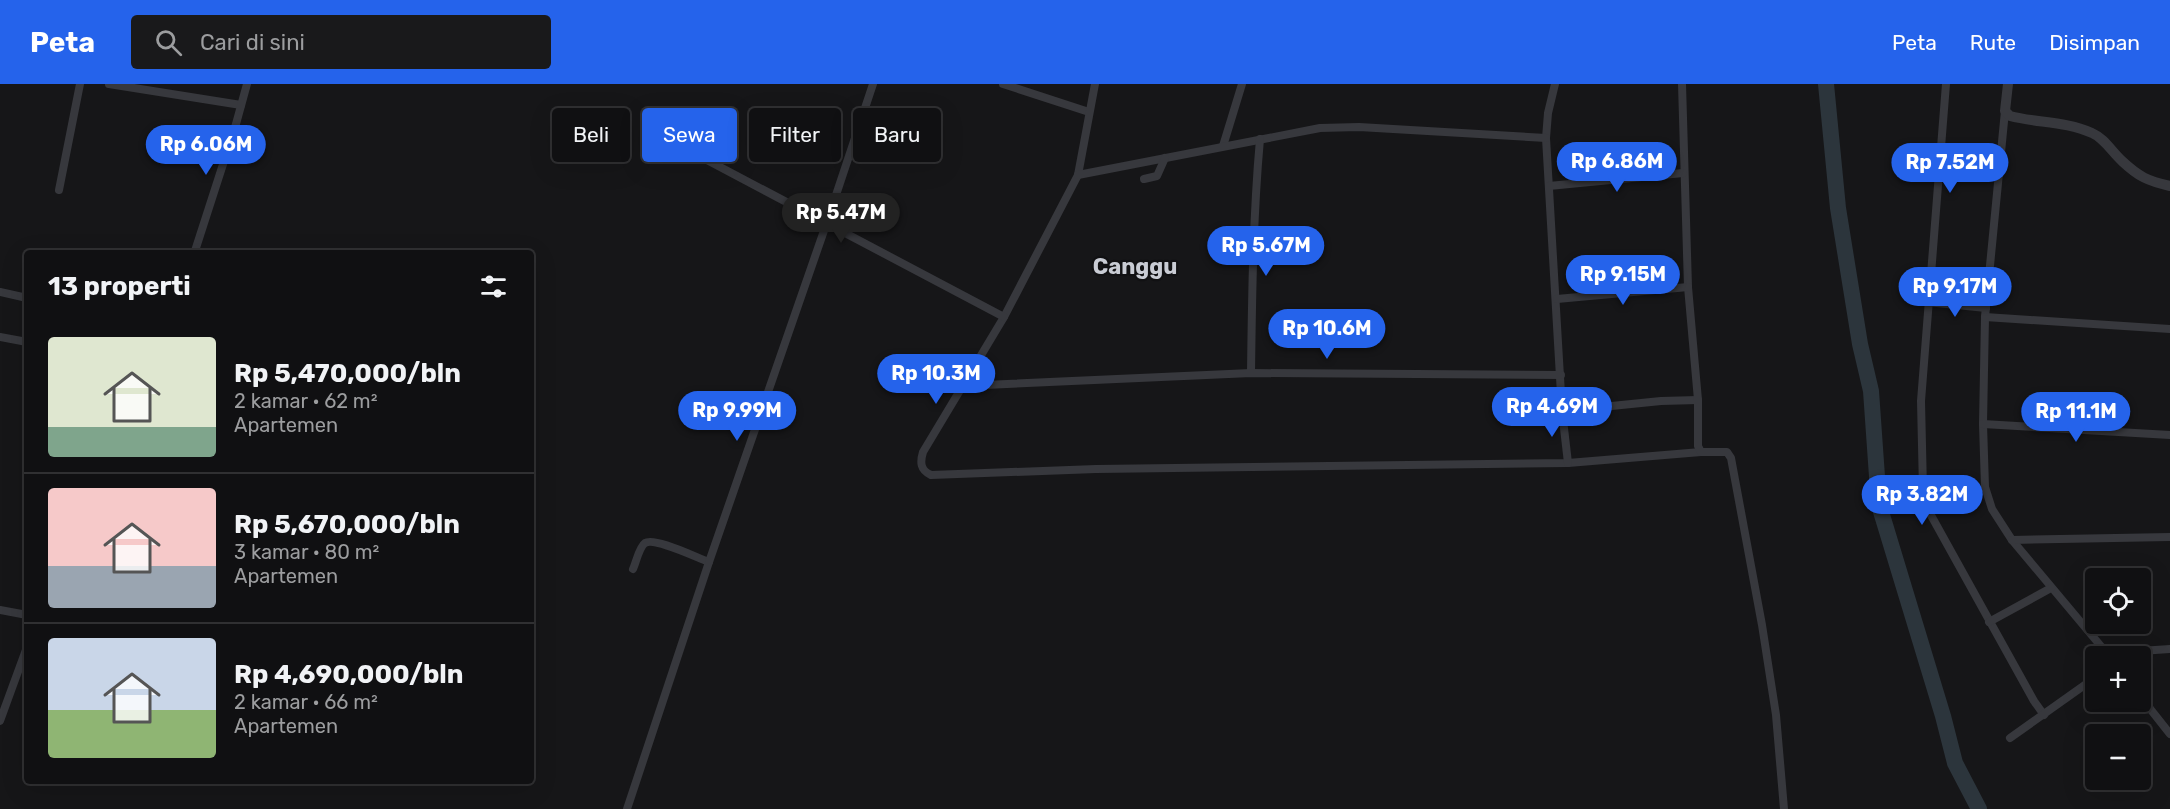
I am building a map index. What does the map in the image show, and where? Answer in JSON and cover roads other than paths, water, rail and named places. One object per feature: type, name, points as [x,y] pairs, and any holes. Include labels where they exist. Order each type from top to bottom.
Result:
[{"type":"street","points":[[59,190],[80,84]]},
{"type":"street","points":[[109,84],[241,105]]},
{"type":"street","points":[[195,250],[247,84]]},
{"type":"street","points":[[627,809],[873,84]]},
{"type":"street","points":[[1003,84],[1089,112]]},
{"type":"street","points":[[1095,84],[1078,176],[1004,316],[923,452],[922,469],[931,476],[1096,469],[1568,463],[1727,452],[1731,458],[1762,625],[1774,704],[1784,809]]},
{"type":"street","points":[[1223,146],[1242,84]]},
{"type":"street","points":[[1555,84],[1548,113],[1546,138],[1562,411],[1568,463]]},
{"type":"street","points":[[1682,84],[1688,287],[1698,400],[1698,446],[1701,452]]},
{"type":"street","points":[[1946,84],[1927,302],[1921,401],[1923,490],[1927,508],[1989,622],[2044,716]]},
{"type":"street","points":[[2008,84],[1986,313],[1983,424],[1985,487],[1992,509],[2012,540],[2101,646]]},
{"type":"street","points":[[2005,111],[2014,117],[2066,125],[2091,132],[2147,181],[2170,186]]},
{"type":"street","points":[[1078,176],[1320,128],[1359,127],[1546,138]]},
{"type":"street","points":[[1251,373],[1254,239],[1260,139]]},
{"type":"street","points":[[1144,179],[1157,176],[1165,158]]},
{"type":"street","points":[[711,162],[1004,316]]},
{"type":"street","points":[[1549,186],[1683,173]]},
{"type":"street","points":[[1557,299],[1688,287]]},
{"type":"street","points":[[0,292],[24,297]]},
{"type":"street","points":[[1927,302],[1986,313],[2170,329]]},
{"type":"street","points":[[0,337],[24,341]]},
{"type":"street","points":[[963,386],[1251,373],[1561,375]]},
{"type":"street","points":[[1562,411],[1661,401],[1698,400]]},
{"type":"street","points":[[1983,424],[2170,435]]},
{"type":"street","points":[[2012,540],[2170,537]]},
{"type":"street","points":[[633,569],[642,547],[650,542],[659,543],[709,562]]},
{"type":"street","points":[[1989,622],[2051,588]]},
{"type":"street","points":[[0,610],[24,614]]},
{"type":"street","points":[[2151,650],[2170,649]]},
{"type":"street","points":[[0,721],[24,655]]},
{"type":"street","points":[[2010,738],[2085,685]]},
{"type":"street","points":[[2151,710],[2170,734]]},
{"type":"waterway","points":[[1826,84],[1838,208],[1860,344],[1871,391],[1879,505],[1955,763],[1979,809]]},
{"type":"district","name":"Canggu","points":[[1135,266]]}]
